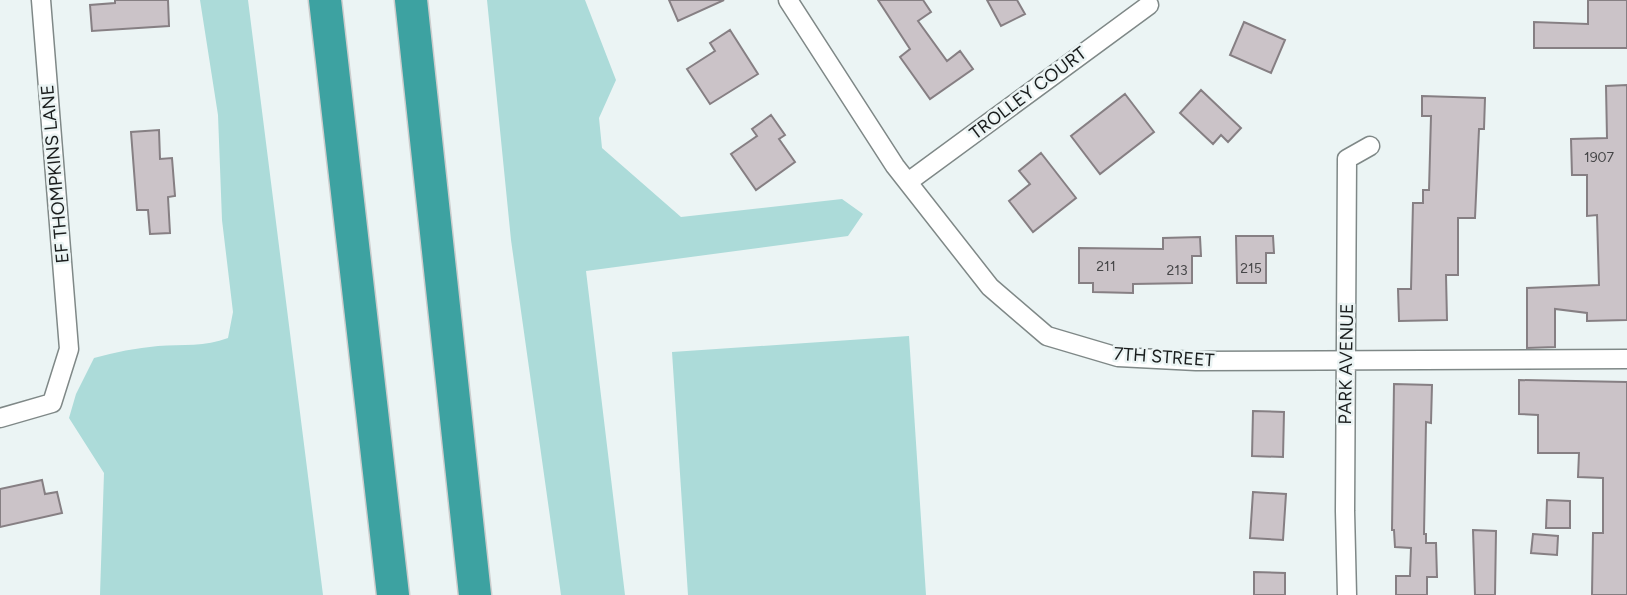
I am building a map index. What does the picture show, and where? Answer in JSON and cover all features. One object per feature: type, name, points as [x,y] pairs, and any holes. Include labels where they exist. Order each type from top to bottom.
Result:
[{"type":"highway","points":[[325,0],[393,595]]},
{"type":"highway","points":[[411,0],[475,595]]},
{"type":"street","name":"EF THOMPKINS LANE","points":[[0,418],[52,403],[69,349],[41,0]]},
{"type":"street","name":"7TH STREET","points":[[788,0],[908,182],[990,287],[1047,336],[1118,357],[1346,361],[1627,359]]},
{"type":"street","name":"TROLLEY COURT","points":[[908,182],[1149,5]]},
{"type":"street","name":"PARK AVENUE","points":[[1347,595],[1347,159],[1370,146]]},
{"type":"shaded area","points":[[200,0],[248,0],[323,595],[100,595],[104,473],[69,418],[76,394],[94,358],[142,348],[219,341],[228,338],[233,312],[222,220],[218,115]]},
{"type":"shaded area","points":[[487,0],[585,0],[616,80],[599,118],[602,148],[681,217],[842,199],[863,214],[848,236],[586,271],[625,595],[561,595],[511,240]]},
{"type":"shaded area","points":[[909,336],[926,595],[688,595],[672,352]]},
{"type":"building","points":[[115,0],[168,0],[169,26],[92,31],[90,5],[115,3]]},
{"type":"building","points":[[669,0],[724,0],[678,21]]},
{"type":"building","points":[[878,0],[923,0],[931,12],[918,21],[947,61],[960,51],[973,69],[930,99],[900,57],[910,49]]},
{"type":"building","points":[[987,0],[1017,0],[1025,14],[1001,26]]},
{"type":"building","points":[[1588,0],[1627,0],[1627,48],[1534,48],[1534,22],[1588,24]]},
{"type":"building","points":[[1244,22],[1285,40],[1271,73],[1230,55]]},
{"type":"building","points":[[730,30],[758,74],[710,104],[687,69],[715,51],[710,43]]},
{"type":"building","points":[[1627,85],[1627,320],[1587,321],[1587,313],[1555,309],[1555,347],[1527,348],[1527,288],[1599,285],[1597,215],[1587,216],[1587,175],[1572,175],[1571,139],[1607,138],[1606,86]]},
{"type":"building","points":[[1201,90],[1241,128],[1228,142],[1221,135],[1213,144],[1180,113]]},
{"type":"building","points":[[1125,94],[1154,132],[1100,174],[1071,136]]},
{"type":"building","points":[[1422,96],[1485,98],[1484,129],[1479,129],[1475,218],[1458,218],[1458,275],[1446,275],[1447,320],[1399,321],[1398,289],[1411,289],[1413,203],[1423,203],[1423,190],[1429,190],[1431,116],[1422,116]]},
{"type":"building","points":[[771,115],[785,135],[779,139],[795,162],[756,190],[731,154],[757,136],[752,129]]},
{"type":"building","points":[[159,130],[160,159],[172,158],[175,196],[168,197],[170,233],[150,234],[148,210],[137,210],[131,132]]},
{"type":"building","points":[[1041,153],[1076,198],[1033,232],[1009,201],[1030,184],[1019,171]]},
{"type":"building","points":[[1236,236],[1273,236],[1274,253],[1266,253],[1266,283],[1237,283]]},
{"type":"building","points":[[1200,237],[1201,256],[1192,256],[1192,283],[1133,284],[1133,293],[1093,292],[1093,283],[1079,283],[1079,248],[1163,249],[1163,238]]},
{"type":"building","points":[[1519,380],[1627,382],[1627,595],[1592,595],[1593,533],[1603,533],[1603,478],[1578,477],[1579,453],[1538,453],[1538,415],[1519,414]]},
{"type":"building","points":[[1394,384],[1432,385],[1431,423],[1426,422],[1424,534],[1426,543],[1436,543],[1437,577],[1427,577],[1427,595],[1396,595],[1396,576],[1410,576],[1411,548],[1395,547],[1392,530]]},
{"type":"building","points":[[1253,411],[1284,412],[1283,457],[1252,456]]},
{"type":"building","points":[[42,480],[45,494],[57,492],[62,513],[0,527],[0,489]]},
{"type":"building","points":[[1253,492],[1286,494],[1283,540],[1250,538]]},
{"type":"building","points":[[1547,500],[1570,501],[1570,528],[1546,528]]},
{"type":"building","points":[[1473,530],[1496,531],[1495,595],[1475,595]]},
{"type":"building","points":[[1533,534],[1558,536],[1557,555],[1531,553]]},
{"type":"building","points":[[1254,572],[1285,573],[1285,595],[1254,595]]}]
